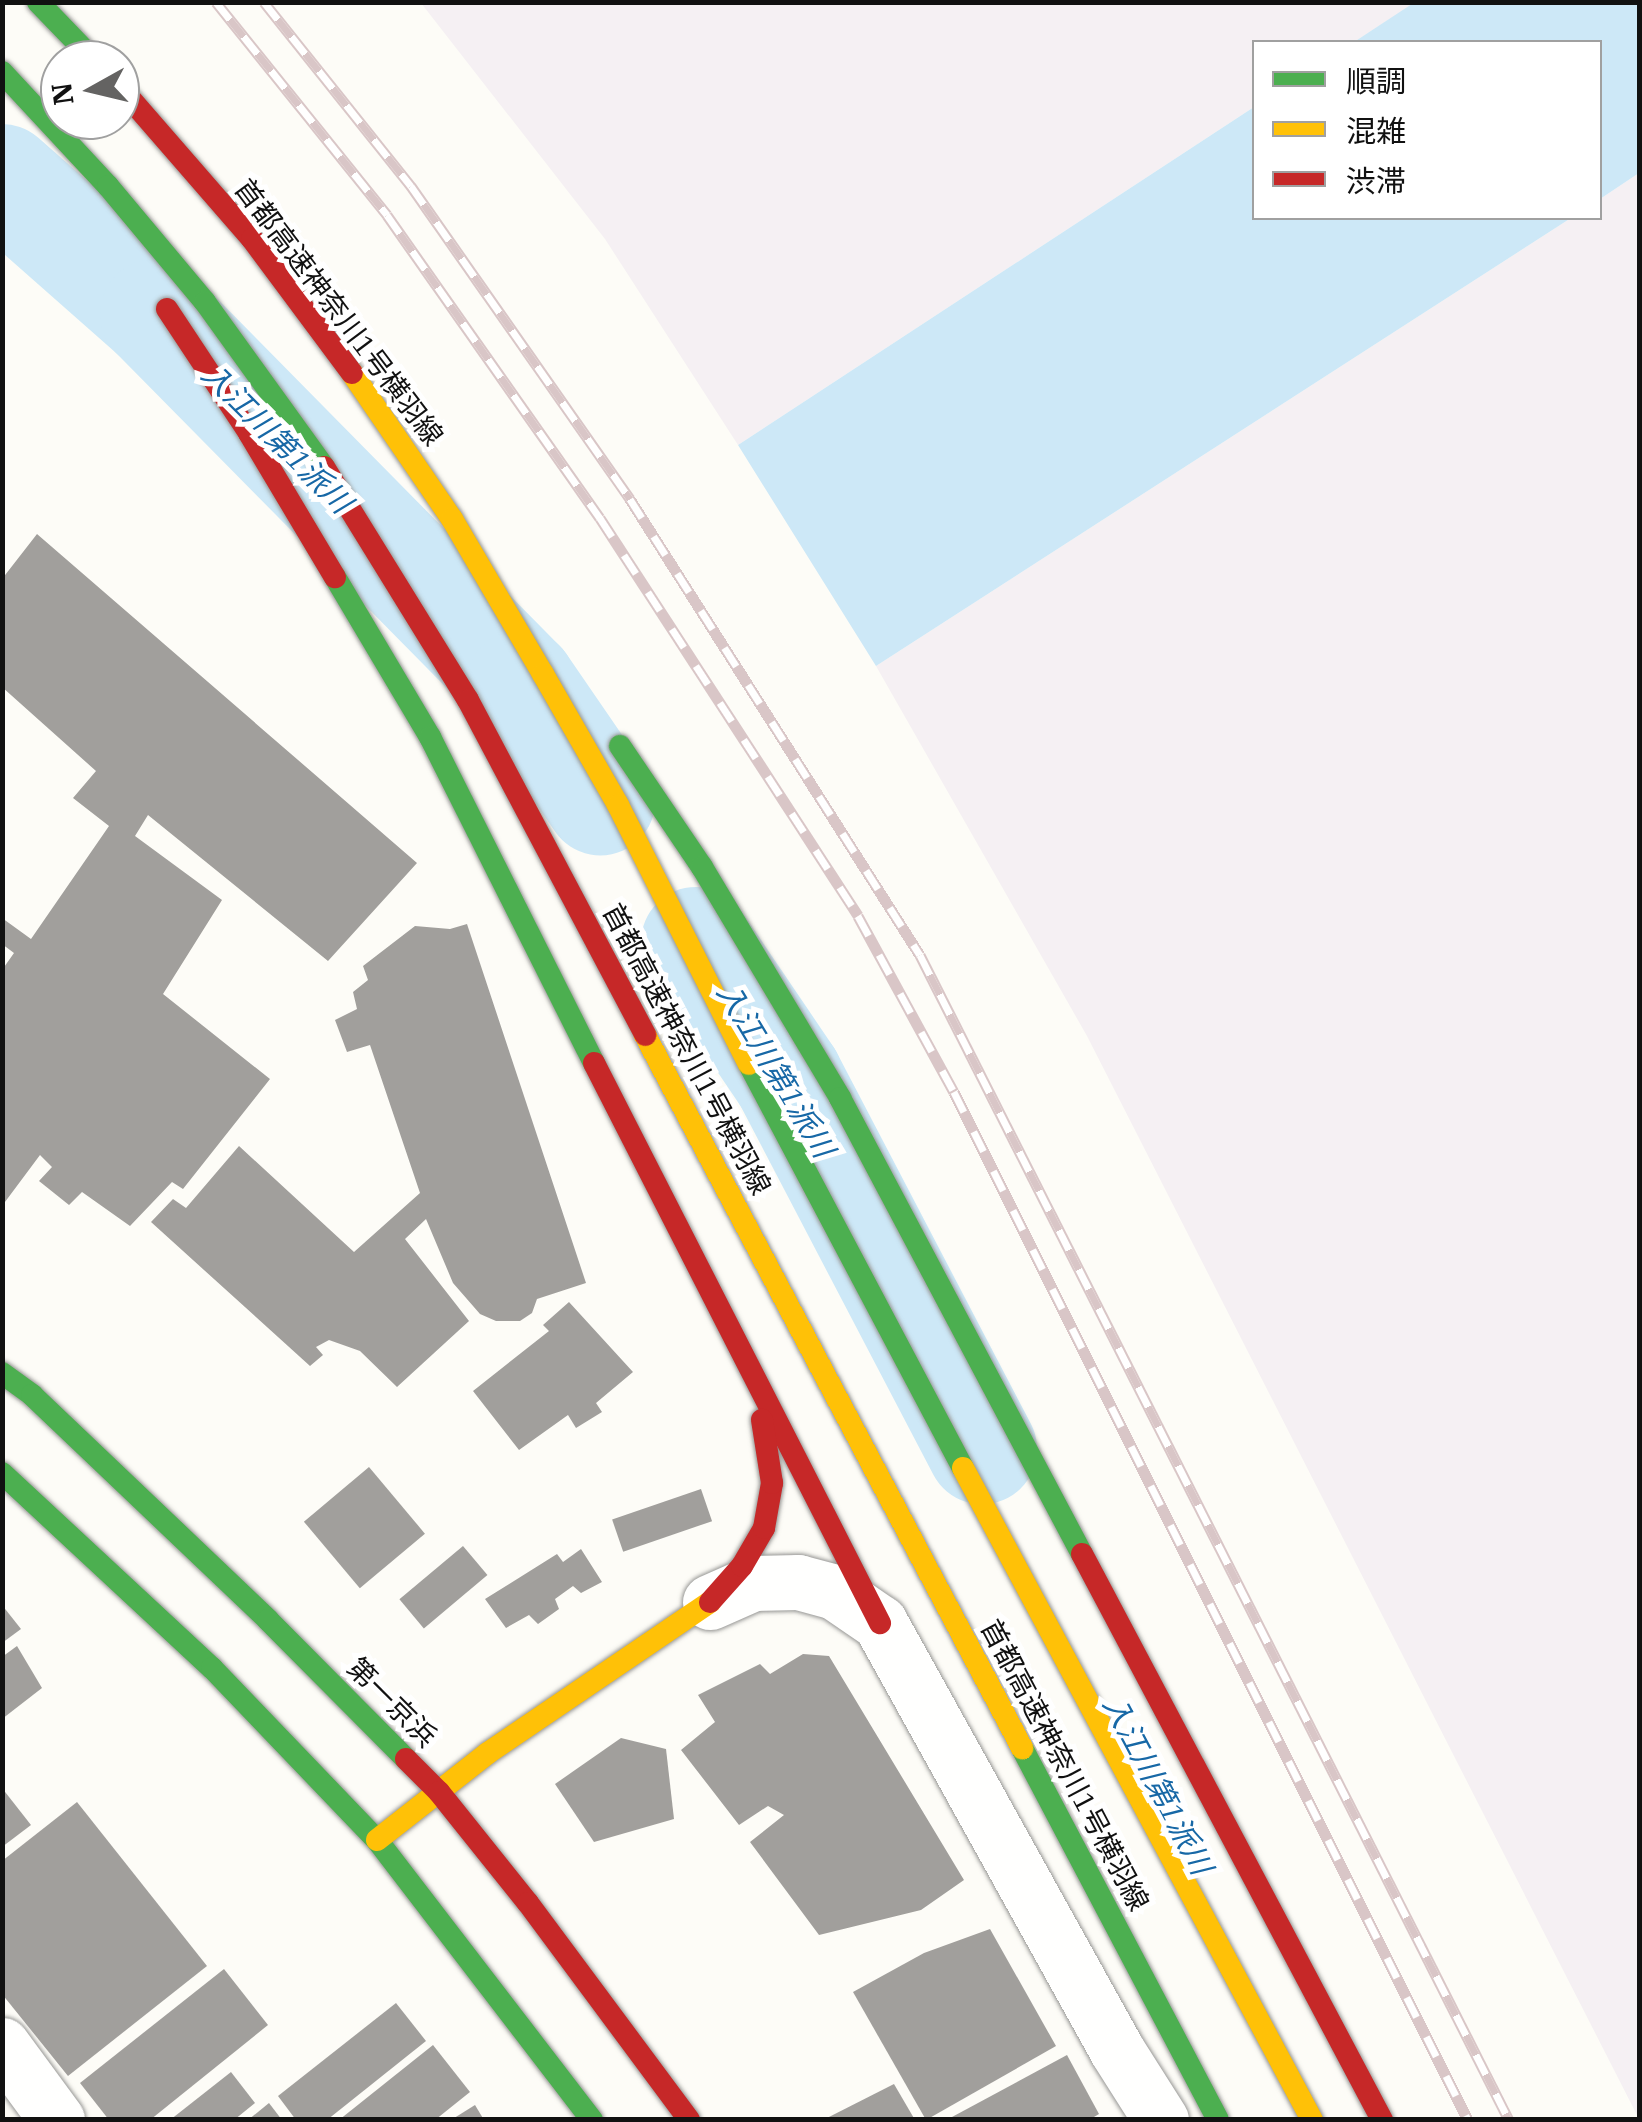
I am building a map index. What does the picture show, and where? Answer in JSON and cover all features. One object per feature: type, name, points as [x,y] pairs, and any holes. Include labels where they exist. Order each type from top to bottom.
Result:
[{"type":"main road","points":[[38,2],[75,40]]},
{"type":"main road","name":"首都高速神奈川1号横羽線","points":[[2,72],[120,201],[262,379],[382,555],[468,700],[1218,2120]]},
{"type":"main road","points":[[2,92],[85,197]]},
{"type":"main road","name":"首都高速神奈川1号横羽線","points":[[140,110],[252,239],[452,518],[618,806],[781,1128],[1312,2120]]},
{"type":"main road","points":[[155,293],[249,433],[430,736],[748,1371],[880,1623]]},
{"type":"main road","points":[[452,518],[582,695]]},
{"type":"main road","points":[[606,727],[702,867],[840,1098],[1382,2120]]},
{"type":"main road","points":[[377,1840],[439,1792],[710,1602],[742,1566],[764,1528],[772,1483],[765,1430],[748,1371]]},
{"type":"main road","name":"第一京浜","points":[[2,1373],[32,1394],[268,1620],[439,1792],[689,2120]]},
{"type":"main road","points":[[2,1473],[212,1668],[377,1840],[592,2120]]},
{"type":"street","points":[[710,1602],[753,1584],[798,1582],[835,1592],[880,1623],[1116,2049],[1162,2120]]},
{"type":"street","points":[[2,2045],[57,2120]]},
{"type":"shaded area","points":[[421,3],[1415,3],[1357,40],[1252,40],[1252,108],[738,445],[605,239]]},
{"type":"shaded area","points":[[1639,173],[1639,2119],[1087,1036],[876,666],[1568,220],[1602,220],[1602,198]]},
{"type":"water","points":[[1415,2],[1639,3],[1639,173],[1602,198],[1602,40],[1357,40]]},
{"type":"water","points":[[1252,108],[1252,220],[1568,220],[876,666],[738,445]]},
{"type":"building","points":[[37,534],[417,863],[328,961],[148,815],[135,836],[222,900],[163,994],[270,1079],[183,1189],[172,1182],[130,1226],[82,1192],[69,1205],[39,1181],[52,1167],[40,1155],[2,1206],[2,970],[14,953],[2,944],[2,918],[31,939],[109,826],[73,798],[96,771],[2,687],[2,579]]},
{"type":"building","points":[[467,924],[586,1283],[537,1299],[532,1313],[520,1321],[496,1321],[480,1314],[453,1283],[426,1219],[405,1239],[469,1321],[397,1387],[360,1351],[329,1340],[316,1347],[323,1355],[310,1366],[151,1222],[173,1199],[186,1208],[239,1146],[354,1252],[420,1193],[370,1045],[347,1052],[335,1020],[357,1009],[353,992],[368,980],[363,966],[415,926],[450,929]]},
{"type":"building","points":[[569,1302],[633,1372],[596,1403],[602,1412],[576,1428],[568,1415],[519,1450],[473,1391],[549,1331],[543,1325]]},
{"type":"building","points":[[369,1467],[425,1534],[360,1588],[304,1522]]},
{"type":"building","points":[[701,1489],[712,1521],[623,1552],[612,1520]]},
{"type":"building","points":[[463,1546],[487,1575],[424,1628],[399,1599]]},
{"type":"building","points":[[581,1549],[602,1582],[581,1593],[573,1586],[555,1599],[559,1609],[538,1624],[529,1615],[506,1628],[485,1599],[557,1554],[563,1562]]},
{"type":"building","points":[[2,1605],[21,1629],[2,1643]]},
{"type":"building","points":[[17,1646],[42,1688],[2,1719],[2,1657]]},
{"type":"building","points":[[803,1654],[829,1656],[964,1880],[921,1910],[819,1935],[750,1842],[784,1815],[768,1806],[739,1825],[681,1750],[715,1722],[698,1695],[760,1664],[770,1674]]},
{"type":"building","points":[[621,1738],[666,1749],[674,1819],[594,1842],[555,1784]]},
{"type":"building","points":[[2,1788],[31,1825],[2,1847]]},
{"type":"building","points":[[77,1802],[207,1966],[68,2076],[2,1994],[2,1861]]},
{"type":"building","points":[[990,1929],[1056,2046],[926,2120],[853,1992],[924,1953]]},
{"type":"building","points":[[224,1969],[268,2025],[150,2120],[109,2120],[80,2083]]},
{"type":"building","points":[[396,2003],[426,2041],[327,2120],[296,2120],[278,2096]]},
{"type":"building","points":[[433,2045],[470,2092],[435,2120],[339,2120]]},
{"type":"building","points":[[1067,2055],[1099,2114],[1089,2120],[952,2117]]},
{"type":"building","points":[[231,2072],[255,2103],[234,2120],[170,2120]]},
{"type":"building","points":[[894,2084],[915,2120],[823,2120]]},
{"type":"building","points":[[269,2103],[282,2120],[248,2120]]},
{"type":"building","points":[[475,2105],[484,2120],[451,2120]]},
{"type":"waterway","name":"入江川第1派川","points":[[2,179],[155,314],[521,685],[600,800]]},
{"type":"waterway","name":"入江川第1派川","points":[[696,942],[788,1078],[982,1449]]},
{"type":"railway","points":[[216,2],[387,215],[600,518],[858,916],[954,1092],[1468,2120]]},
{"type":"railway","points":[[264,2],[411,186],[630,499],[920,955],[1509,2120]]},
{"type":"traffic: fast","points":[[38,2],[75,40]]},
{"type":"traffic: fast","points":[[2,72],[108,186],[205,302],[324,467]]},
{"type":"traffic: fast","points":[[335,577],[430,737],[594,1063]]},
{"type":"traffic: fast","points":[[620,746],[702,867],[840,1098],[1082,1554]]},
{"type":"traffic: fast","points":[[749,1064],[963,1468]]},
{"type":"traffic: fast","points":[[2,1373],[32,1395],[268,1620],[406,1759]]},
{"type":"traffic: fast","points":[[2,1473],[212,1668],[377,1840],[592,2120]]},
{"type":"traffic: fast","points":[[1022,1748],[1218,2120]]},
{"type":"traffic: slow","points":[[352,373],[452,519],[543,674],[618,805],[749,1064]]},
{"type":"traffic: slow","points":[[645,1035],[1022,1748]]},
{"type":"traffic: slow","points":[[963,1468],[1312,2120]]},
{"type":"traffic: slow","points":[[377,1840],[488,1753],[710,1602]]},
{"type":"traffic: jam","points":[[140,110],[252,239],[352,373]]},
{"type":"traffic: jam","points":[[167,309],[249,433],[335,577]]},
{"type":"traffic: jam","points":[[324,467],[468,700],[645,1035]]},
{"type":"traffic: jam","points":[[594,1063],[880,1623]]},
{"type":"traffic: jam","points":[[710,1602],[742,1566],[764,1528],[772,1483],[762,1420]]},
{"type":"traffic: jam","points":[[1082,1554],[1382,2120]]},
{"type":"traffic: jam","points":[[406,1759],[439,1792],[528,1903],[689,2120]]}]
